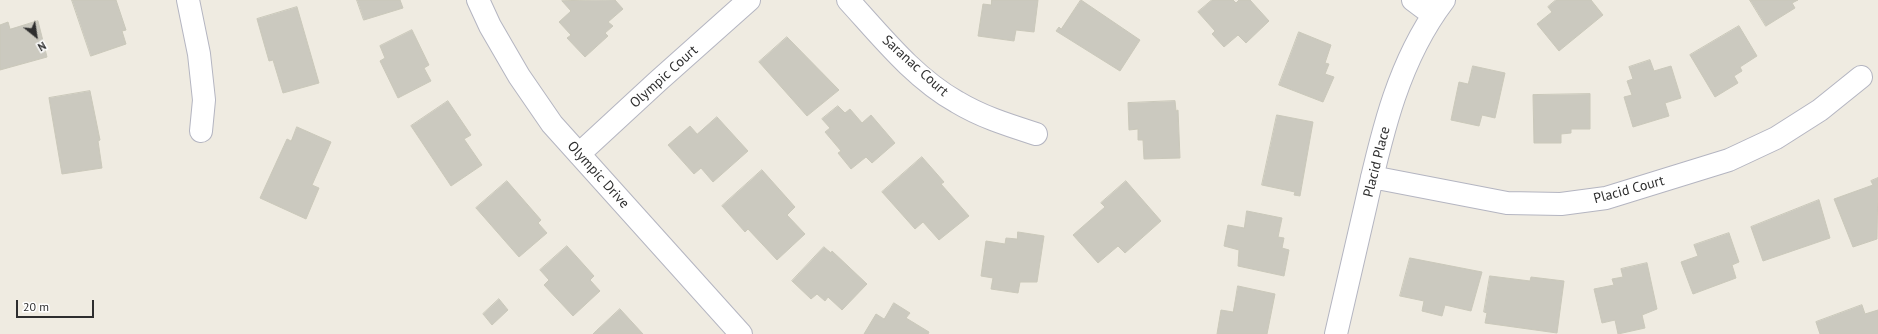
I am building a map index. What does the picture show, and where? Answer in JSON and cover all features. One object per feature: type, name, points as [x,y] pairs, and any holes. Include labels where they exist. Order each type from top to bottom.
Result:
[{"type":"street","points":[[188,0],[199,54],[204,100],[201,131]]},
{"type":"street","name":"Olympic Drive","points":[[478,0],[490,26],[519,76],[552,124],[741,334]]},
{"type":"street","name":"Olympic Court","points":[[580,154],[657,82],[749,0]]},
{"type":"street","name":"Saranac Court","points":[[848,0],[895,51],[935,88],[957,102],[995,121],[1036,134]]},
{"type":"street","points":[[1413,0],[1439,8]]},
{"type":"street","name":"Placid Place","points":[[1336,334],[1372,177],[1395,92],[1411,52],[1439,8]]},
{"type":"street","name":"Placid Court","points":[[1372,177],[1507,203],[1561,204],[1606,198],[1729,160],[1776,138],[1820,110],[1861,77]]},
{"type":"building","points":[[72,0],[116,0],[126,30],[122,31],[126,44],[91,56]]},
{"type":"building","points":[[357,0],[400,0],[403,8],[364,20]]},
{"type":"building","points":[[615,0],[623,9],[608,22],[613,26],[605,33],[608,36],[585,57],[567,38],[571,35],[559,22],[571,11],[562,1]]},
{"type":"building","points":[[992,0],[1038,0],[1034,32],[1016,30],[1014,41],[978,36],[983,4],[991,5]]},
{"type":"building","points":[[1081,0],[1140,40],[1120,71],[1056,31],[1059,27],[1061,29]]},
{"type":"building","points":[[1212,0],[1233,0],[1236,3],[1239,0],[1250,0],[1269,21],[1246,43],[1238,35],[1224,47],[1212,34],[1215,31],[1198,12]]},
{"type":"building","points":[[1556,0],[1591,0],[1603,15],[1559,51],[1537,24],[1552,12],[1548,7]]},
{"type":"building","points":[[1750,0],[1798,0],[1792,3],[1795,8],[1766,26]]},
{"type":"building","points":[[297,7],[319,83],[283,93],[273,60],[269,61],[257,19]]},
{"type":"building","points":[[38,21],[47,57],[0,70],[0,25],[8,22],[10,29]]},
{"type":"building","points":[[1739,26],[1757,56],[1740,67],[1742,71],[1734,76],[1738,83],[1715,97],[1690,55]]},
{"type":"building","points":[[412,30],[429,65],[424,68],[431,81],[398,98],[380,61],[385,58],[380,46]]},
{"type":"building","points":[[1299,32],[1331,45],[1325,63],[1329,64],[1325,74],[1334,77],[1323,102],[1279,85]]},
{"type":"building","points":[[787,37],[839,90],[807,116],[759,62]]},
{"type":"building","points":[[1650,60],[1654,71],[1671,66],[1681,98],[1665,103],[1669,116],[1633,127],[1624,97],[1632,95],[1627,81],[1633,79],[1629,67]]},
{"type":"building","points":[[1473,66],[1505,73],[1495,118],[1482,115],[1479,126],[1451,120],[1459,82],[1468,84]]},
{"type":"building","points":[[90,91],[100,140],[98,141],[102,168],[62,174],[49,98]]},
{"type":"building","points":[[1590,94],[1590,129],[1571,129],[1571,133],[1561,134],[1561,143],[1534,143],[1533,95]]},
{"type":"building","points":[[448,101],[471,135],[464,139],[482,165],[451,186],[411,126]]},
{"type":"building","points":[[1175,101],[1176,111],[1178,110],[1180,158],[1144,159],[1143,140],[1138,140],[1138,129],[1129,130],[1128,103]]},
{"type":"building","points":[[838,106],[845,113],[850,109],[862,123],[871,115],[895,143],[872,163],[866,157],[851,169],[838,153],[841,151],[825,132],[830,128],[822,119]]},
{"type":"building","points":[[1277,115],[1313,122],[1300,196],[1294,195],[1295,192],[1262,185]]},
{"type":"building","points":[[717,117],[748,151],[713,182],[701,168],[694,174],[668,145],[690,126],[697,134]]},
{"type":"building","points":[[297,127],[331,142],[312,185],[319,188],[306,219],[260,198],[287,139],[291,141]]},
{"type":"building","points":[[922,157],[944,182],[941,184],[969,216],[939,240],[923,222],[915,229],[882,192]]},
{"type":"building","points":[[762,170],[795,207],[787,215],[805,234],[777,260],[748,229],[745,232],[722,206]]},
{"type":"building","points":[[1878,178],[1877,239],[1853,247],[1834,199],[1873,185],[1871,181]]},
{"type":"building","points":[[507,181],[541,220],[538,223],[547,233],[519,257],[476,208]]},
{"type":"building","points":[[1126,181],[1161,221],[1125,253],[1118,246],[1098,263],[1073,235],[1105,207],[1101,203]]},
{"type":"building","points":[[1819,200],[1830,238],[1763,261],[1751,227]]},
{"type":"building","points":[[1247,211],[1282,218],[1278,237],[1284,238],[1282,248],[1289,250],[1284,276],[1238,266],[1239,250],[1224,246],[1228,225],[1244,228]]},
{"type":"building","points":[[1018,232],[1044,236],[1037,282],[1020,282],[1018,293],[991,289],[993,278],[981,276],[986,241],[1005,244],[1006,238],[1017,239]]},
{"type":"building","points":[[1729,233],[1739,262],[1732,265],[1736,278],[1693,294],[1681,262],[1698,256],[1694,245]]},
{"type":"building","points":[[567,246],[594,276],[590,280],[600,291],[573,316],[544,285],[549,280],[540,270]]},
{"type":"building","points":[[824,247],[831,253],[832,251],[867,284],[842,310],[828,297],[825,301],[817,294],[811,299],[792,281]]},
{"type":"building","points":[[1410,258],[1482,272],[1471,311],[1445,305],[1442,316],[1422,311],[1424,301],[1400,296]]},
{"type":"building","points":[[1647,263],[1657,309],[1642,315],[1645,328],[1618,334],[1615,320],[1602,323],[1594,289],[1614,285],[1612,279],[1623,277],[1621,269]]},
{"type":"building","points":[[1490,276],[1530,281],[1531,277],[1564,281],[1557,333],[1485,323],[1487,313],[1484,312]]},
{"type":"building","points":[[1238,286],[1275,294],[1267,334],[1217,334],[1221,310],[1233,312]]},
{"type":"building","points":[[499,299],[508,310],[492,325],[483,314]]},
{"type":"building","points":[[894,303],[910,313],[906,318],[929,332],[928,334],[864,334],[876,314],[884,319]]},
{"type":"building","points":[[1862,305],[1865,314],[1878,310],[1878,334],[1820,334],[1816,322]]},
{"type":"building","points":[[620,309],[643,334],[593,334],[596,331]]}]
